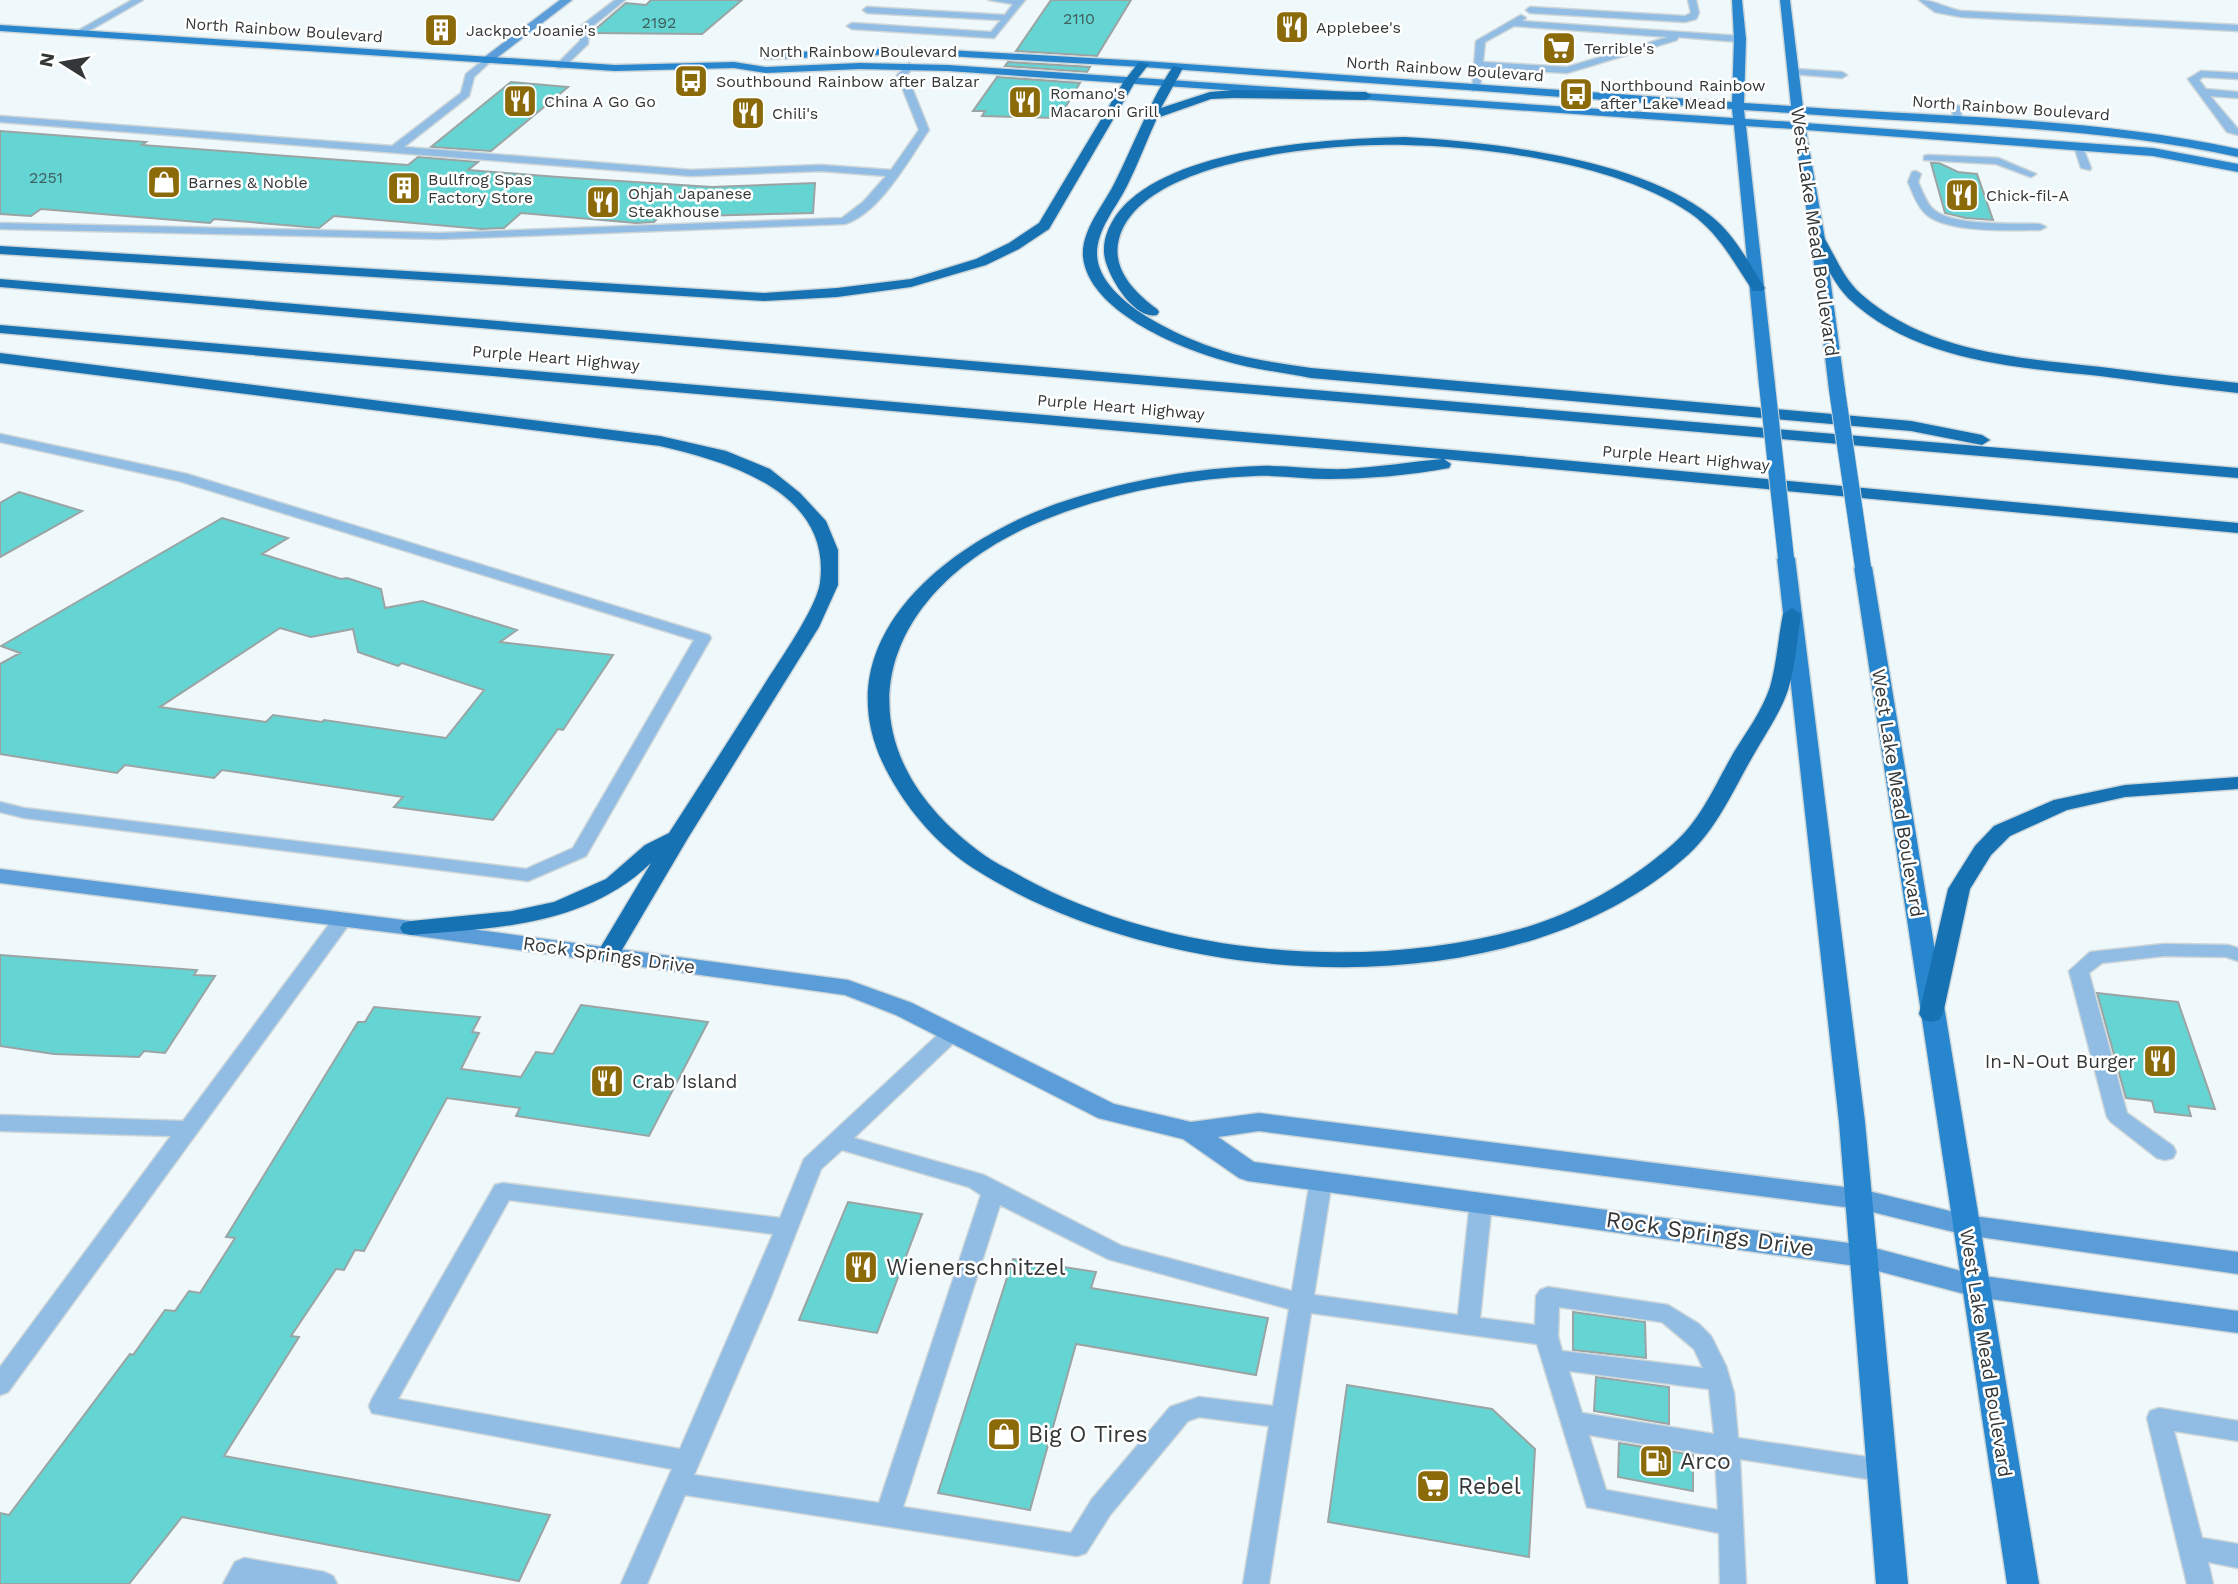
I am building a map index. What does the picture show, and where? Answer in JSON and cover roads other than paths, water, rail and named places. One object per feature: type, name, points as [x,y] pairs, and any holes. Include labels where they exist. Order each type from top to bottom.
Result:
[{"type":"highway","points":[[0,250],[737,295],[830,294],[891,286],[948,274],[990,259],[1023,242],[1044,226],[1130,80],[1143,64]]},
{"type":"highway","points":[[1177,68],[1133,154],[1124,179],[1094,229],[1089,256],[1094,276],[1116,302],[1160,330],[1227,357],[1358,379],[1911,426],[2083,460]]},
{"type":"highway","points":[[1153,115],[1210,96],[1366,96]]},
{"type":"highway","points":[[1278,367],[1193,335],[1164,320],[1126,290],[1111,260],[1110,246],[1113,233],[1125,212],[1149,192],[1185,174],[1224,162],[1320,144],[1432,142],[1524,152],[1634,181],[1691,209],[1707,220],[1724,238],[1758,288]]},
{"type":"highway","points":[[1818,239],[1845,284],[1868,307],[1892,323],[1947,345],[2022,363],[2238,388]]},
{"type":"highway","name":"Purple Heart Highway","points":[[0,283],[2238,473]]},
{"type":"highway","name":"Purple Heart Highway","points":[[0,329],[1498,459],[2238,528]]},
{"type":"highway","points":[[0,358],[660,441],[720,455],[764,473],[794,497],[817,521],[829,550],[829,585],[810,627],[677,838],[608,954]]},
{"type":"highway","points":[[1498,459],[1333,474],[1269,472],[1169,481],[1081,501],[995,537],[951,566],[928,587],[904,617],[886,649],[878,683],[878,719],[883,744],[893,768],[926,816],[978,861],[1047,901],[1129,932],[1223,952],[1309,960],[1370,960],[1466,949],[1551,926],[1589,910],[1624,892],[1678,852],[1699,829],[1777,696],[1792,614]]},
{"type":"highway","points":[[1931,1014],[1959,889],[1983,851],[2002,831],[2061,805],[2125,791],[2238,783]]},
{"type":"highway","points":[[411,928],[536,914],[577,902],[606,889],[629,874],[654,849],[677,838]]},
{"type":"main road","points":[[486,61],[567,0]]},
{"type":"main road","points":[[1737,0],[1740,39],[1739,123],[1792,614],[1860,1199],[1892,1584]]},
{"type":"main road","points":[[1773,0],[1788,23]]},
{"type":"main road","name":"West Lake Mead Boulevard","points":[[1785,0],[1795,72],[1797,111],[1818,239],[1863,566],[1931,1014],[2023,1584]]},
{"type":"main road","name":"North Rainbow Boulevard","points":[[0,28],[560,66],[669,68],[734,65],[766,70],[909,66],[2077,145],[2153,152],[2238,167]]},
{"type":"main road","name":"North Rainbow Boulevard","points":[[734,65],[760,56],[850,51],[912,51],[1143,64],[2148,136],[2238,153]]},
{"type":"main road","name":"Rock Springs Drive","points":[[0,876],[343,919],[848,988],[904,1009],[1107,1112],[1191,1131],[1259,1122],[1860,1199],[1966,1225],[2238,1263]]},
{"type":"main road","name":"Rock Springs Drive","points":[[1191,1131],[1248,1171],[1863,1256],[1976,1286],[2238,1322]]},
{"type":"street","points":[[1924,0],[1939,10],[1974,15],[2238,29]]},
{"type":"lane","points":[[77,34],[139,0]]},
{"type":"lane","points":[[560,66],[585,42],[584,28],[621,0]]},
{"type":"lane","points":[[993,0],[1020,1]]},
{"type":"lane","points":[[1475,89],[1481,41],[1512,23],[1530,8],[1672,20],[1693,17],[1695,13],[1692,0]]},
{"type":"lane","points":[[852,26],[994,35],[1020,1]]},
{"type":"lane","points":[[867,10],[1007,18]]},
{"type":"lane","points":[[1672,20],[1672,34]]},
{"type":"lane","points":[[1512,23],[1740,39]]},
{"type":"lane","points":[[1479,65],[1567,70],[1685,35]]},
{"type":"lane","points":[[394,150],[466,94],[469,76],[486,61]]},
{"type":"lane","points":[[0,226],[440,236],[827,224],[845,221],[856,216],[925,130],[902,75],[909,66]]},
{"type":"lane","points":[[1795,72],[1842,75]]},
{"type":"lane","points":[[2238,76],[2201,74],[2193,79],[2231,130],[2238,132]]},
{"type":"lane","points":[[2203,92],[2238,95]]},
{"type":"lane","points":[[1955,107],[1959,122]]},
{"type":"lane","points":[[0,119],[691,173],[821,168],[892,173]]},
{"type":"lane","points":[[2077,145],[2086,168]]},
{"type":"lane","points":[[1928,158],[1998,162],[2031,173]]},
{"type":"lane","points":[[1916,174],[1913,182],[1929,211],[1938,217],[1954,221],[2040,227]]},
{"type":"lane","points":[[0,438],[182,477],[703,638],[580,852],[528,875],[24,813],[0,807]]},
{"type":"lane","points":[[0,1385],[343,919]]},
{"type":"lane","points":[[2165,1152],[2118,1117],[2079,971],[2097,957],[2164,950],[2228,951],[2238,955]]},
{"type":"lane","points":[[634,1584],[812,1165],[952,1033]]},
{"type":"lane","points":[[0,1123],[188,1129]]},
{"type":"lane","points":[[838,1141],[976,1181],[1116,1253],[1302,1303],[1546,1336]]},
{"type":"lane","points":[[1256,1584],[1321,1181]]},
{"type":"lane","points":[[787,1227],[503,1191],[382,1406],[887,1516],[1077,1545],[1101,1507],[1179,1414],[1199,1407],[1283,1417]]},
{"type":"lane","points":[[887,1516],[993,1192]]},
{"type":"lane","points":[[1468,1326],[1481,1202]]},
{"type":"lane","points":[[1732,1524],[1596,1499],[1546,1336],[1548,1296],[1668,1314],[1703,1343],[1718,1380],[1723,1404],[1732,1524],[1733,1584]]},
{"type":"lane","points":[[1555,1360],[1718,1380]]},
{"type":"lane","points":[[2200,1584],[2159,1418],[2238,1431]]},
{"type":"lane","points":[[1572,1422],[1881,1470]]},
{"type":"lane","points":[[2192,1548],[2238,1556]]},
{"type":"lane","points":[[236,1584],[244,1570],[324,1584]]},
{"type":"place","name":"Applebee's","points":[[1292,27]]},
{"type":"place","name":"Jackpot Joanie's","points":[[441,30]]},
{"type":"place","name":"Terrible's","points":[[1559,48]]},
{"type":"place","name":"Southbound Rainbow after Balzar","points":[[691,81]]},
{"type":"place","name":"Northbound Rainbow after Lake Mead","points":[[1576,94]]},
{"type":"place","name":"China A Go Go","points":[[520,101]]},
{"type":"place","name":"Romano's Macaroni Grill","points":[[1025,102]]},
{"type":"place","name":"Chili's","points":[[748,113]]},
{"type":"place","name":"Barnes & Noble","points":[[164,182]]},
{"type":"place","name":"Bullfrog Spas Factory Store","points":[[404,188]]},
{"type":"place","name":"Chick-fil-A","points":[[1962,195]]},
{"type":"place","name":"Ohjah Japanese Steakhouse","points":[[603,202]]},
{"type":"place","name":"In-N-Out Burger","points":[[2160,1061]]},
{"type":"place","name":"Crab Island","points":[[607,1081]]},
{"type":"place","name":"Wienerschnitzel","points":[[861,1267]]},
{"type":"place","name":"Big O Tires","points":[[1004,1434]]},
{"type":"place","name":"Arco","points":[[1656,1461]]},
{"type":"place","name":"Rebel","points":[[1433,1486]]}]
